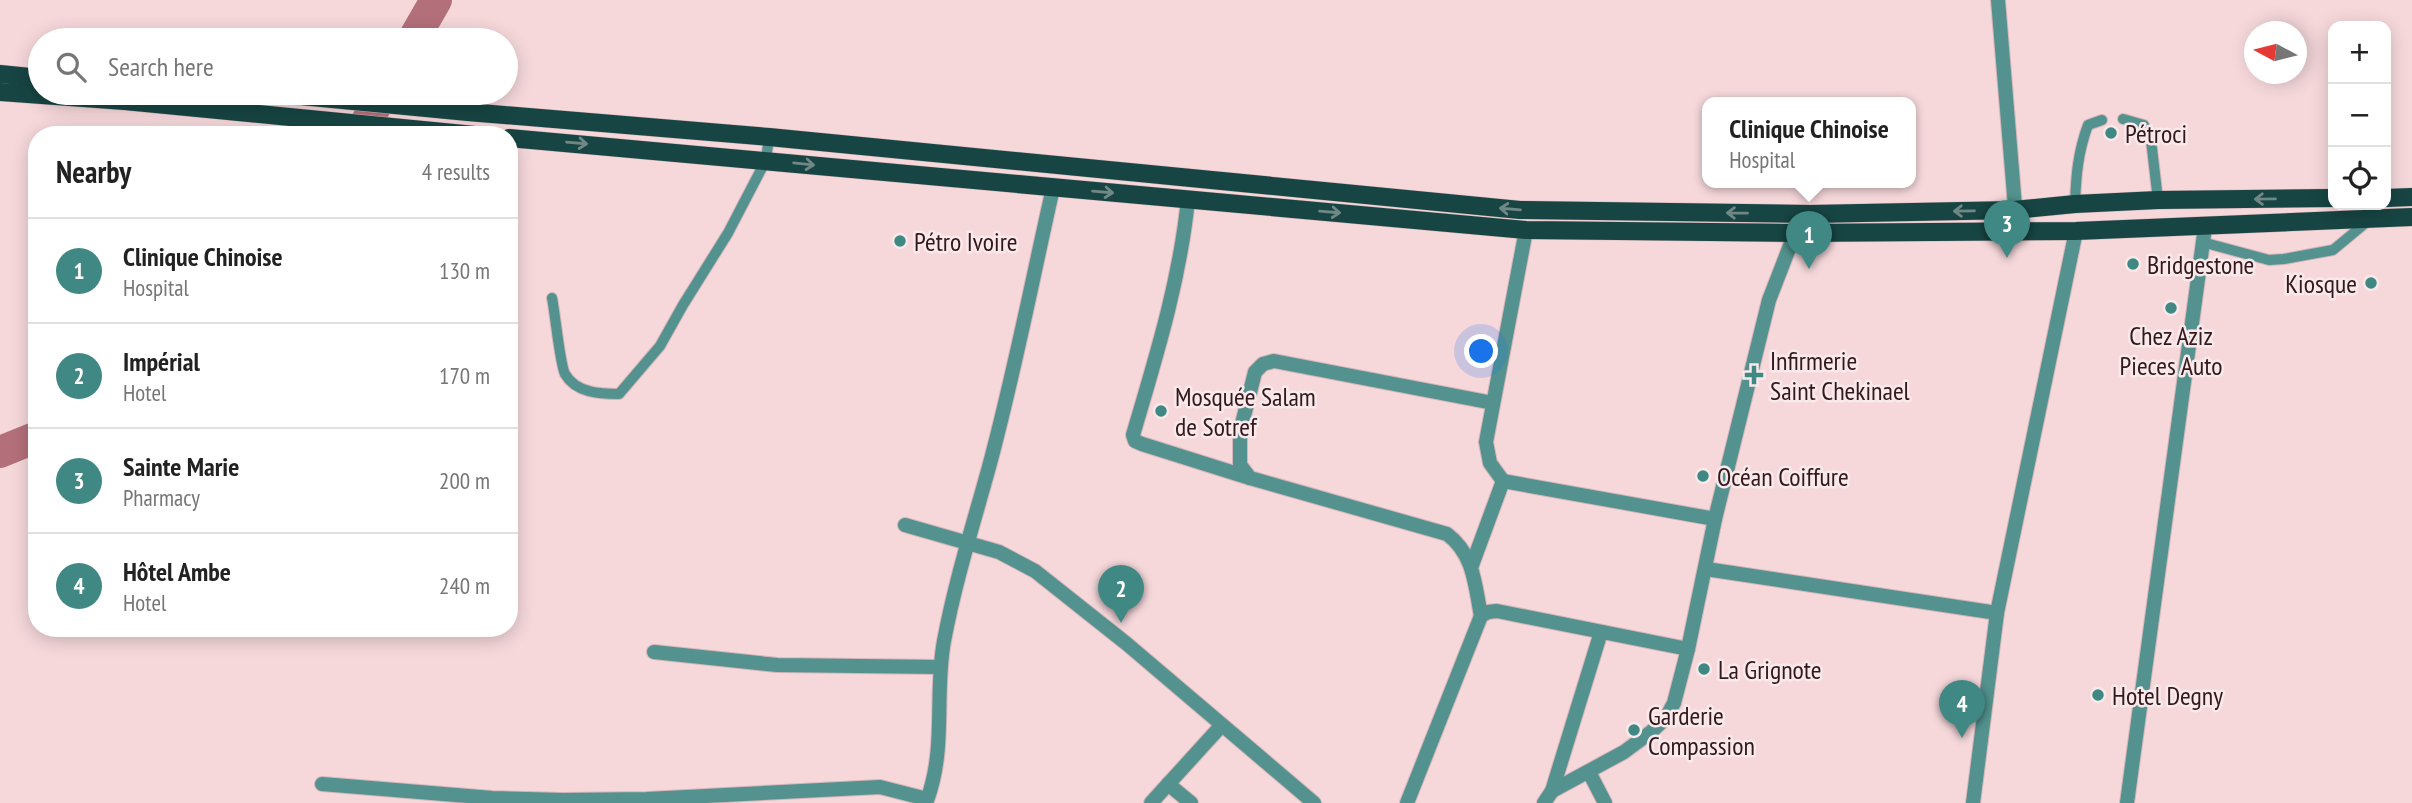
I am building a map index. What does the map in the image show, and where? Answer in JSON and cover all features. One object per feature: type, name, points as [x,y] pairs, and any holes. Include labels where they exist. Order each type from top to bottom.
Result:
[{"type":"main road","points":[[0,74],[28,77]]},
{"type":"main road","points":[[0,92],[28,94]]},
{"type":"main road","points":[[155,105],[385,126]]},
{"type":"main road","points":[[389,105],[769,137],[1520,210],[1811,214],[2014,210],[2158,200],[2328,198]]},
{"type":"main road","points":[[518,139],[1526,230],[1795,233],[2076,230],[2204,234],[2372,217],[2412,216]]},
{"type":"main road","points":[[2391,198],[2412,197]]},
{"type":"street","points":[[1998,0],[2017,231]]},
{"type":"street","points":[[322,784],[492,798],[563,800],[741,798],[880,786],[908,792],[927,801],[940,742],[940,667],[966,541],[989,466],[1053,188]]},
{"type":"street","points":[[1188,200],[1184,245],[1162,337],[1133,435],[1135,441],[1250,478],[1447,534],[1456,541],[1472,565],[1481,616],[1406,803]]},
{"type":"street","points":[[1526,230],[1486,442],[1490,463],[1503,481],[1715,519]]},
{"type":"street","points":[[1973,803],[1997,613],[2076,230]]},
{"type":"street","points":[[1548,797],[1624,752],[1666,718],[1674,703],[1715,519],[1769,300],[1795,233]]},
{"type":"street","points":[[2127,803],[2204,234]]},
{"type":"street","points":[[1250,478],[1240,465],[1240,432],[1255,372],[1263,364],[1274,361],[1493,403]]},
{"type":"street","points":[[1472,565],[1503,481]]},
{"type":"street","points":[[905,525],[999,552],[1035,571],[1127,644],[1314,803]]},
{"type":"street","points":[[1706,569],[1997,613]]},
{"type":"street","points":[[1481,616],[1497,611],[1688,649]]},
{"type":"street","points":[[1548,797],[1601,632]]},
{"type":"street","points":[[654,652],[777,665],[940,667]]},
{"type":"street","points":[[1151,803],[1221,726]]},
{"type":"street","points":[[1589,772],[1605,803]]},
{"type":"street","points":[[1168,784],[1191,803]]},
{"type":"lane","points":[[2123,119],[2144,125],[2151,140],[2158,200]]},
{"type":"lane","points":[[2076,204],[2076,165],[2081,144],[2088,125],[2102,120]]},
{"type":"lane","points":[[552,298],[565,373],[579,387],[598,394],[619,394],[660,346],[682,305],[728,233],[765,160],[769,137]]},
{"type":"lane","points":[[2204,234],[2269,260],[2284,259],[2333,250],[2372,217]]},
{"type":"waterway","points":[[420,28],[436,0]]},
{"type":"waterway","points":[[364,126],[376,105]]},
{"type":"waterway","points":[[0,452],[28,441]]},
{"type":"place","name":"Pétroci","points":[[2111,133]]},
{"type":"place","name":"Pétro Ivoire","points":[[900,241]]},
{"type":"place","name":"Sainte Marie","points":[[2007,258]]},
{"type":"place","name":"Bridgestone","points":[[2133,264]]},
{"type":"place","name":"Clinique Chinoise","points":[[1809,269]]},
{"type":"place","name":"Kiosque","points":[[2371,283]]},
{"type":"place","name":"Chez Aziz Pieces Auto","points":[[2171,308]]},
{"type":"place","name":"Infirmerie Saint Chekinael","points":[[1754,375]]},
{"type":"place","name":"Mosquée Salam de Sotref","points":[[1161,411]]},
{"type":"place","name":"Océan Coiffure","points":[[1703,476]]},
{"type":"place","name":"Impérial","points":[[1121,623]]},
{"type":"place","name":"La Grignote","points":[[1704,669]]},
{"type":"place","name":"Hotel Degny","points":[[2098,695]]},
{"type":"place","name":"Garderie Compassion","points":[[1634,730]]},
{"type":"place","name":"Hôtel Ambe","points":[[1962,738]]}]
